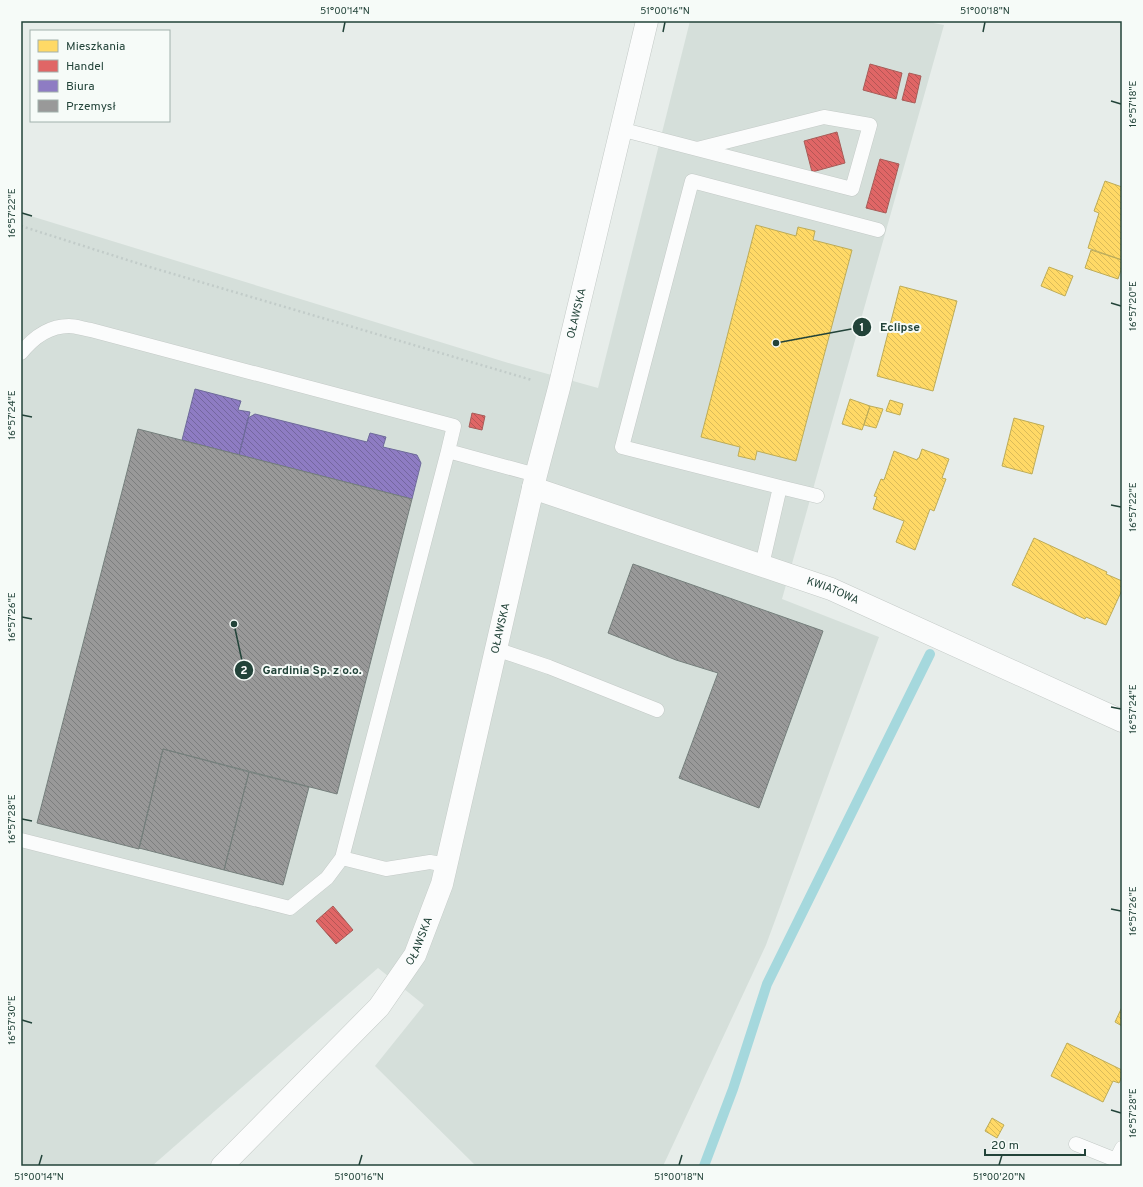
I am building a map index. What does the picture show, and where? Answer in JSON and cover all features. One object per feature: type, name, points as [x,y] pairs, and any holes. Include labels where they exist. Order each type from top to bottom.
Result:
[{"type":"street","name":"OŁAWSKA","points":[[222,1166],[379,1007],[415,955],[442,884],[535,482],[559,388],[646,21]]},
{"type":"street","name":"KWIATOWA","points":[[535,482],[831,589],[1122,721]]},
{"type":"lane","points":[[620,129],[697,149],[852,189],[870,125],[824,117],[697,149]]},
{"type":"lane","points":[[817,496],[622,447],[692,181],[878,230]]},
{"type":"lane","points":[[21,353],[30,342],[48,330],[69,326],[91,330],[454,426],[342,858],[327,878],[290,908],[21,840]]},
{"type":"lane","points":[[448,451],[535,482]]},
{"type":"lane","points":[[762,565],[780,487]]},
{"type":"lane","points":[[496,649],[549,667],[657,710]]},
{"type":"lane","points":[[342,858],[386,869],[430,862],[446,865]]},
{"type":"lane","points":[[1076,1144],[1116,1160],[1122,1148]]},
{"type":"path","points":[[21,226],[159,269],[559,388]]},
{"type":"shaded area","points":[[690,21],[923,21],[944,25],[782,599],[879,637],[766,945],[663,1166],[476,1166],[375,1066],[424,1005],[378,968],[152,1166],[21,1166],[21,213],[512,364],[598,388]]},
{"type":"building: Mieszkania","points":[[1105,181],[1122,187],[1122,260],[1088,248],[1099,213],[1094,211]]},
{"type":"building: Mieszkania","points":[[756,225],[796,236],[798,227],[815,231],[813,240],[852,250],[796,461],[757,451],[755,460],[738,456],[740,447],[701,437]]},
{"type":"building: Mieszkania","points":[[1091,250],[1122,260],[1122,267],[1118,279],[1085,268]]},
{"type":"building: Mieszkania","points":[[1049,267],[1073,276],[1065,296],[1041,286]]},
{"type":"building: Mieszkania","points":[[900,286],[957,301],[933,391],[877,376]]},
{"type":"building: Mieszkania","points":[[850,399],[870,406],[862,430],[842,424]]},
{"type":"building: Mieszkania","points":[[890,400],[903,404],[900,415],[886,411]]},
{"type":"building: Mieszkania","points":[[870,406],[883,409],[876,428],[864,425]]},
{"type":"building: Mieszkania","points":[[1014,418],[1044,426],[1032,474],[1002,466]]},
{"type":"building: Mieszkania","points":[[922,449],[949,459],[942,478],[946,479],[934,511],[930,509],[915,550],[896,542],[904,521],[873,509],[877,497],[874,496],[881,479],[884,480],[894,451],[917,460]]},
{"type":"building: Mieszkania","points":[[1034,538],[1107,572],[1106,574],[1122,581],[1122,590],[1106,625],[1086,617],[1085,619],[1012,585]]},
{"type":"building: Mieszkania","points":[[1122,1007],[1122,1026],[1115,1022]]},
{"type":"building: Mieszkania","points":[[1067,1043],[1122,1070],[1122,1077],[1119,1083],[1113,1081],[1103,1102],[1051,1076]]},
{"type":"building: Mieszkania","points":[[992,1118],[1004,1125],[997,1138],[985,1131]]},
{"type":"building: Handel","points":[[870,64],[902,73],[896,99],[863,90]]},
{"type":"building: Handel","points":[[909,73],[921,76],[915,103],[902,100]]},
{"type":"building: Handel","points":[[837,132],[845,163],[812,172],[804,141]]},
{"type":"building: Handel","points":[[880,159],[899,164],[886,213],[866,208]]},
{"type":"building: Handel","points":[[472,413],[485,416],[482,430],[469,427]]},
{"type":"building: Handel","points":[[333,906],[353,930],[336,944],[316,921]]},
{"type":"building: Biura","points":[[195,389],[241,401],[238,410],[250,412],[239,455],[182,440]]},
{"type":"building: Biura","points":[[255,414],[367,442],[370,433],[386,437],[383,447],[417,455],[421,463],[412,499],[239,455],[248,418]]},
{"type":"building: Przemysł","points":[[138,429],[412,499],[337,794],[163,749],[139,849],[37,823]]},
{"type":"building: Przemysł","points":[[633,564],[823,631],[759,808],[679,778],[718,673],[676,660],[608,633]]},
{"type":"building: Przemysł","points":[[163,749],[249,772],[224,870],[139,848]]},
{"type":"building: Przemysł","points":[[249,772],[309,787],[283,885],[224,870]]},
{"type":"waterway","points":[[704,1166],[733,1089],[767,984],[930,654]]},
{"type":"place","name":"Eclipse","points":[[776,343]]},
{"type":"place","name":"Gardinia Sp. z o.o.","points":[[234,624]]}]
